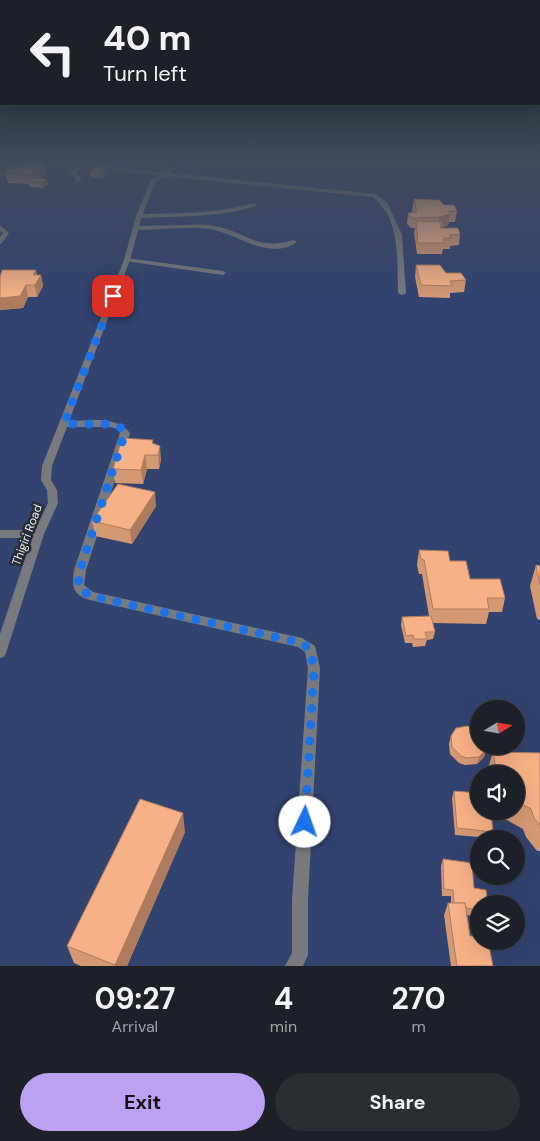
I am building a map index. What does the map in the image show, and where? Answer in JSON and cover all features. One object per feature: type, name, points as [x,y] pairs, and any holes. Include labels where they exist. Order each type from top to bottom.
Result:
[{"type":"street","name":"Thigiri Road","points":[[0,653],[39,534],[53,503],[52,490],[46,480],[47,466],[126,260],[143,207]]},
{"type":"street","points":[[139,216],[220,212],[249,207]]},
{"type":"street","points":[[386,207],[399,235],[402,293]]},
{"type":"street","points":[[0,227],[6,233],[0,242]]},
{"type":"street","points":[[135,228],[214,228],[235,233],[261,246],[273,248],[294,242]]},
{"type":"street","points":[[126,260],[223,273]]},
{"type":"street","points":[[64,424],[111,424],[120,427],[125,433],[80,570],[78,586],[90,596],[302,643],[310,650],[314,668],[300,900],[300,955],[294,966]]},
{"type":"street","points":[[0,534],[39,534]]},
{"type":"shaded area","points":[[0,207],[540,207],[540,966],[0,966]]},
{"type":"building","points":[[416,207],[455,207],[457,211],[449,211],[450,214],[439,217],[412,218],[408,213],[417,212]]},
{"type":"building","points":[[416,221],[442,222],[440,228],[458,228],[460,234],[449,235],[452,238],[444,238],[444,243],[418,243]]},
{"type":"building","points":[[416,265],[440,265],[446,273],[461,273],[466,280],[450,281],[452,286],[421,285]]},
{"type":"building","points":[[2,270],[36,270],[33,275],[41,275],[35,285],[26,285],[20,296],[0,298]]},
{"type":"building","points":[[122,438],[153,440],[152,443],[160,446],[158,455],[145,455],[141,470],[113,469]]},
{"type":"building","points":[[118,484],[155,492],[130,530],[92,521]]},
{"type":"building","points":[[419,550],[448,551],[450,561],[466,561],[470,579],[500,579],[505,598],[487,598],[489,609],[433,609],[424,560],[421,559]]},
{"type":"building","points":[[536,565],[540,566],[540,585]]},
{"type":"building","points":[[431,616],[435,632],[425,632],[427,639],[414,639],[413,635],[406,636],[402,617]]},
{"type":"building","points":[[470,727],[470,755],[481,755],[479,757],[467,758],[461,756],[452,747],[451,736],[456,728]]},
{"type":"building","points":[[540,753],[540,825],[534,818],[531,809],[525,806],[525,765],[495,765],[494,755]]},
{"type":"building","points":[[454,791],[470,792],[470,820],[492,820],[493,830],[457,828]]},
{"type":"building","points":[[140,799],[183,813],[115,965],[67,946]]},
{"type":"building","points":[[443,859],[470,863],[470,885],[474,885],[474,888],[486,890],[487,895],[470,895],[470,909],[466,908],[465,903],[454,903],[453,890],[444,889]]},
{"type":"building","points":[[448,903],[465,903],[470,950],[490,950],[493,966],[457,966]]},
{"type":"route","points":[[113,296],[64,424],[111,424],[120,427],[125,433],[80,570],[78,586],[90,596],[302,643],[310,650],[314,668],[305,822]]}]
